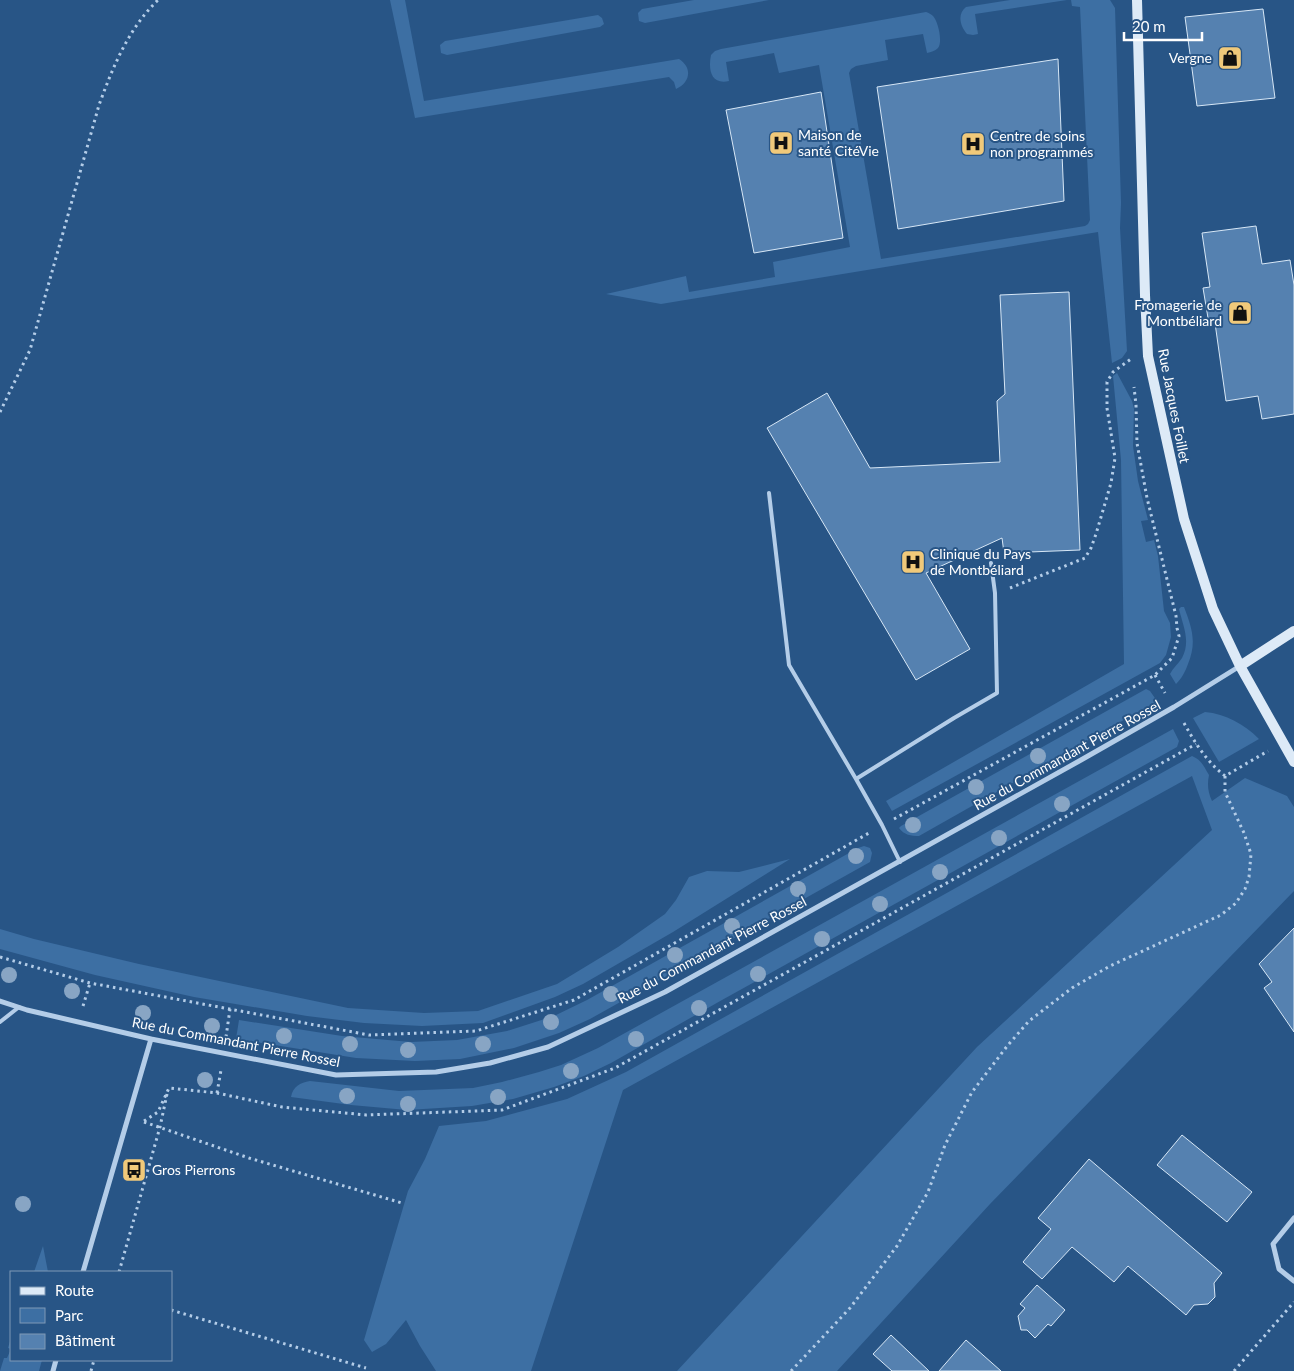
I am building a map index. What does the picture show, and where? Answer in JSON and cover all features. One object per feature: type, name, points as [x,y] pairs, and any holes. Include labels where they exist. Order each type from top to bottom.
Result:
[{"type":"main road","name":"Rue Jacques Foillet","points":[[1137,0],[1148,356],[1184,519],[1213,609],[1240,666],[1294,762]]},
{"type":"main road","points":[[1240,666],[1294,631]]},
{"type":"street","name":"Rue du Commandant Pierre Rossel","points":[[0,1001],[151,1039],[336,1075],[436,1072],[490,1063],[548,1047],[665,992],[1156,717],[1240,666]]},
{"type":"street","points":[[83,1271],[151,1039]]},
{"type":"street","points":[[1294,1218],[1273,1244],[1279,1269],[1294,1281]]},
{"type":"lane","points":[[769,493],[789,665],[882,825],[900,862]]},
{"type":"lane","points":[[856,779],[998,693],[995,593],[991,563]]},
{"type":"lane","points":[[0,1022],[19,1007]]},
{"type":"path","points":[[0,412],[30,350],[99,105],[113,68],[125,42],[146,11],[158,0]]},
{"type":"path","points":[[995,593],[1085,558],[1096,534],[1111,483],[1115,458],[1107,408],[1107,382],[1113,372],[1133,358],[1148,356]]},
{"type":"path","points":[[0,957],[90,984],[369,1036],[476,1031],[574,1000],[882,825],[1155,674],[1172,658],[1179,636],[1176,616],[1147,498],[1136,444],[1134,381],[1148,356]]},
{"type":"path","points":[[1155,674],[1166,693]]},
{"type":"path","points":[[1184,723],[1196,744],[1214,768],[1225,776]]},
{"type":"path","points":[[1225,776],[1283,742]]},
{"type":"path","points":[[791,1371],[850,1308],[897,1246],[928,1192],[945,1144],[972,1092],[1029,1021],[1072,988],[1110,966],[1220,915],[1236,903],[1245,889],[1249,877],[1250,854],[1244,834],[1225,792],[1225,776]]},
{"type":"path","points":[[84,1006],[90,984]]},
{"type":"path","points":[[226,1037],[230,1010]]},
{"type":"path","points":[[217,1093],[221,1070]]},
{"type":"path","points":[[119,1271],[160,1127],[169,1088]]},
{"type":"path","points":[[144,1121],[249,1158],[402,1202]]},
{"type":"path","points":[[1234,1371],[1294,1302]]},
{"type":"path","points":[[172,1310],[366,1368]]},
{"type":"green space","points":[[390,0],[405,0],[424,101],[679,59],[688,71],[687,79],[676,89],[674,82],[669,77],[415,118]]},
{"type":"green space","points":[[694,0],[769,0],[645,23],[639,21],[638,13],[642,9]]},
{"type":"green space","points":[[1010,0],[1067,0],[975,14],[978,34],[967,34],[961,24],[961,13],[966,7]]},
{"type":"green space","points":[[1071,0],[1110,0],[1115,8],[1121,203],[1120,228],[1127,351],[1122,358],[1112,363],[1098,232],[661,304],[606,294],[686,276],[689,292],[775,277],[773,262],[850,247],[819,65],[779,73],[774,53],[726,62],[729,81],[723,82],[718,81],[712,75],[710,66],[711,55],[721,49],[926,12],[933,16],[938,27],[940,41],[937,49],[927,53],[923,34],[885,40],[888,60],[856,66],[849,73],[881,259],[1085,226],[1090,220],[1080,7],[1072,6]]},
{"type":"green space","points":[[598,15],[602,18],[604,24],[600,27],[447,55],[441,53],[440,45],[445,41]]},
{"type":"green space","points":[[1117,373],[1132,401],[1134,409],[1133,446],[1138,481],[1148,520],[1141,521],[1146,542],[1154,540],[1158,556],[1164,611],[1170,623],[1171,637],[1166,655],[1160,663],[892,811],[886,801],[1124,664],[1121,460],[1113,376]]},
{"type":"green space","points":[[1184,607],[1193,642],[1187,667],[1176,684],[1170,674],[1182,658],[1186,646],[1179,609]]},
{"type":"green space","points":[[1146,689],[1150,691],[1157,701],[1150,708],[1138,712],[919,836],[908,835],[899,828],[901,826]]},
{"type":"green space","points":[[1205,712],[1220,715],[1234,721],[1259,739],[1219,762],[1193,718]]},
{"type":"green space","points":[[1173,729],[1179,741],[1177,747],[611,1063],[584,1076],[513,1099],[472,1106],[407,1110],[291,1097],[293,1090],[303,1083],[310,1081],[399,1091],[473,1088],[502,1082],[561,1065],[598,1048]]},
{"type":"green space","points":[[1192,756],[1200,762],[1209,775],[1208,788],[1212,801],[1245,778],[1287,796],[1294,807],[1294,891],[990,1204],[837,1371],[677,1371],[977,1047],[1212,830],[1192,776],[623,1090],[531,1371],[436,1371],[406,1320],[386,1344],[372,1352],[364,1340],[408,1191],[425,1159],[439,1126],[486,1121],[567,1099],[626,1072]]},
{"type":"green space","points":[[864,846],[870,848],[872,853],[870,862],[590,1019],[559,1033],[514,1048],[460,1059],[415,1061],[356,1058],[236,1039],[239,1020],[342,1036],[411,1042],[457,1040],[507,1031],[554,1016],[587,1000]]},
{"type":"green space","points":[[790,859],[673,932],[583,984],[555,997],[483,1023],[422,1026],[364,1023],[307,1016],[194,997],[95,975],[0,949],[0,929],[139,964],[348,1008],[424,1013],[478,1011],[557,984],[618,947],[665,914],[676,900],[689,877],[707,871],[739,872]]},
{"type":"green space","points":[[43,1246],[48,1271],[34,1271]]},
{"type":"green space","points":[[10,1351],[10,1361],[42,1361],[39,1371],[0,1371],[4,1358],[7,1358]]},
{"type":"building","name":"Vergne","points":[[1263,9],[1275,98],[1197,106],[1185,17]]},
{"type":"building","name":"Centre de soins non programmés","points":[[1058,59],[1064,201],[898,229],[877,87]]},
{"type":"building","name":"Maison de santé CitéVie","points":[[821,92],[843,238],[754,253],[726,110]]},
{"type":"building","name":"Fromagerie de Montbéliard","points":[[1256,226],[1262,264],[1290,260],[1294,285],[1294,414],[1262,419],[1258,396],[1226,401],[1215,323],[1209,324],[1203,288],[1210,287],[1202,233]]},
{"type":"building","points":[[1069,292],[1080,550],[1004,553],[1002,538],[926,573],[970,649],[916,680],[767,428],[827,393],[870,468],[1000,462],[997,401],[1005,394],[1000,295]]},
{"type":"building","points":[[1294,928],[1294,1032],[1264,988],[1272,982],[1259,964]]},
{"type":"building","points":[[1182,1135],[1252,1192],[1227,1222],[1157,1165]]},
{"type":"building","points":[[1089,1159],[1222,1273],[1214,1283],[1215,1297],[1208,1304],[1194,1305],[1186,1315],[1128,1266],[1114,1282],[1072,1247],[1042,1279],[1023,1262],[1051,1229],[1038,1218]]},
{"type":"building","points":[[1037,1285],[1065,1310],[1051,1326],[1048,1324],[1035,1338],[1027,1330],[1021,1330],[1018,1316],[1025,1308],[1020,1304]]},
{"type":"building","points":[[891,1335],[929,1371],[892,1371],[873,1354]]},
{"type":"building","points":[[966,1340],[1001,1371],[939,1371]]},
{"type":"place","name":"Vergne","points":[[1230,58]]},
{"type":"place","name":"Maison de santé CitéVie","points":[[781,143]]},
{"type":"place","name":"Centre de soins non programmés","points":[[973,144]]},
{"type":"place","name":"Fromagerie de Montbéliard","points":[[1240,313]]},
{"type":"place","name":"Clinique du Pays de Montbéliard","points":[[913,562]]},
{"type":"place","name":"Gros Pierrons","points":[[134,1170]]}]
